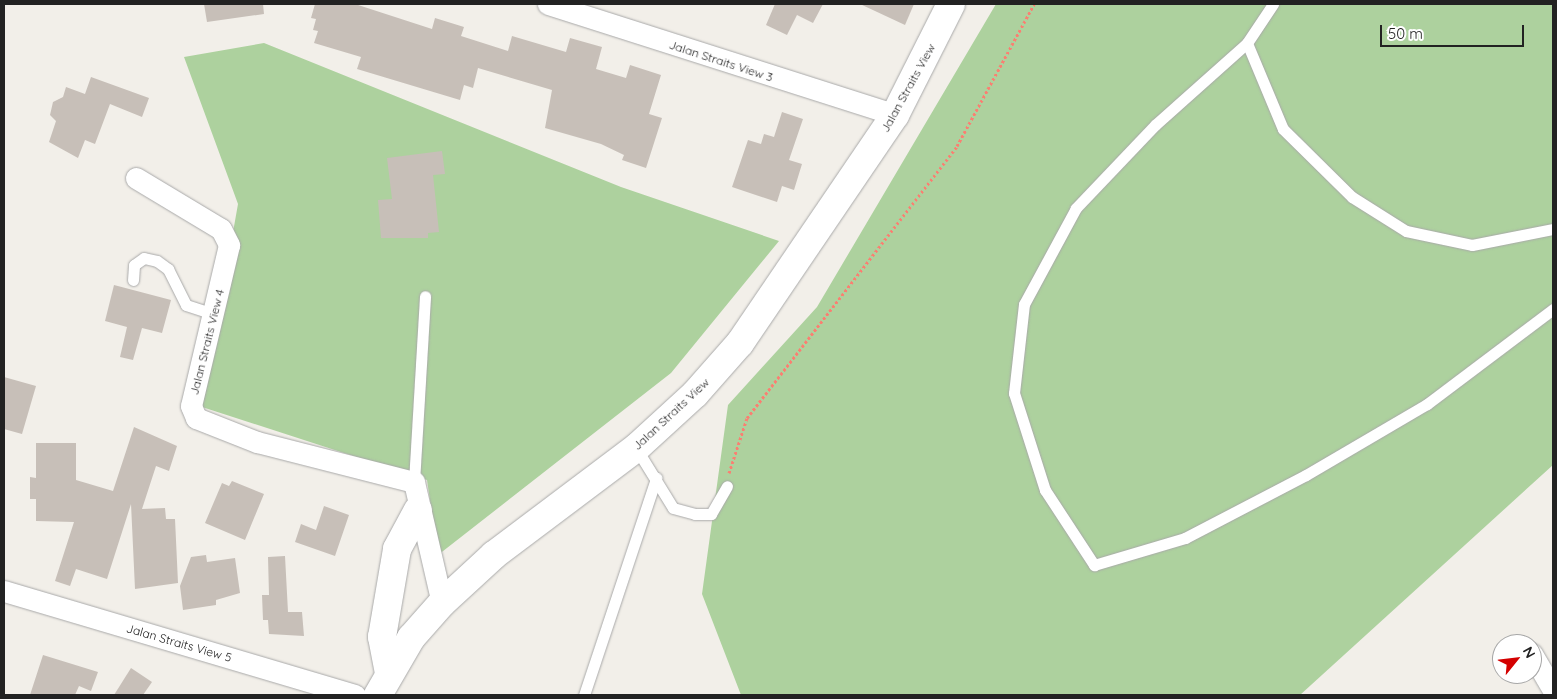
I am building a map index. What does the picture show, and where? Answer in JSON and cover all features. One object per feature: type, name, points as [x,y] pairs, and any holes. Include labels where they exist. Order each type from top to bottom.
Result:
[{"type":"street","name":"Jalan Straits View 3","points":[[548,4],[895,115]]},
{"type":"street","name":"Jalan Straits View","points":[[384,684],[411,638],[442,603],[494,555],[636,448],[695,394],[740,343],[895,115],[951,4]]},
{"type":"street","name":"Jalan Straits View 4","points":[[136,178],[221,230],[228,245],[214,314],[191,406],[196,418],[248,439],[414,482]]},
{"type":"street","points":[[414,482],[418,510],[442,603]]},
{"type":"street","points":[[384,684],[382,637],[398,549],[418,510]]},
{"type":"street","name":"Jalan Straits View 5","points":[[4,591],[354,695]]},
{"type":"street","points":[[1542,671],[1553,690]]},
{"type":"lane","points":[[1273,4],[1247,43],[1155,125],[1076,208],[1024,304],[1014,393],[1045,490],[1094,565],[1185,538],[1306,475],[1427,404],[1553,309]]},
{"type":"lane","points":[[1247,43],[1283,129],[1352,197],[1406,231],[1472,245],[1553,229]]},
{"type":"lane","points":[[133,280],[134,265],[144,258],[157,261],[168,269],[186,305],[214,314]]},
{"type":"lane","points":[[414,482],[425,296]]},
{"type":"lane","points":[[636,448],[673,508],[696,514],[711,514],[726,486]]},
{"type":"lane","points":[[584,695],[656,478]]},
{"type":"path","points":[[726,486],[747,418],[958,146],[1034,4]]},
{"type":"green space","points":[[996,4],[1553,4],[1553,465],[1300,695],[741,695],[702,594],[728,405],[817,307]]},
{"type":"green space","points":[[264,43],[621,187],[779,241],[671,373],[438,555],[427,480],[202,407],[238,204],[184,57]]},
{"type":"building","points":[[204,4],[263,4],[264,14],[207,22]]},
{"type":"building","points":[[315,4],[355,4],[432,29],[435,18],[464,27],[461,36],[508,51],[512,36],[566,52],[570,38],[602,47],[596,69],[626,78],[630,65],[661,75],[649,114],[662,118],[646,168],[622,160],[624,155],[601,144],[545,128],[552,90],[478,68],[473,88],[464,85],[460,100],[357,69],[361,57],[314,43],[318,31],[313,30],[316,19],[311,18]]},
{"type":"building","points":[[775,4],[823,4],[813,23],[797,15],[787,35],[766,25]]},
{"type":"building","points":[[860,4],[914,4],[905,25]]},
{"type":"building","points":[[91,77],[149,98],[142,117],[110,104],[95,144],[85,140],[78,158],[49,142],[56,121],[50,115],[53,102],[63,97],[66,87],[85,94]]},
{"type":"building","points":[[782,112],[803,119],[789,160],[802,164],[794,190],[782,186],[777,202],[732,187],[748,140],[761,144],[764,134],[774,137]]},
{"type":"building","points":[[442,151],[445,174],[433,175],[439,232],[428,233],[428,238],[381,238],[378,200],[392,199],[387,158]]},
{"type":"building","points":[[114,285],[171,300],[162,333],[142,328],[133,360],[120,357],[127,327],[105,321]]},
{"type":"building","points":[[4,377],[36,386],[22,434],[4,429]]},
{"type":"building","points":[[134,427],[177,446],[169,471],[156,466],[142,509],[165,508],[166,519],[175,519],[178,583],[135,589],[131,504],[107,579],[76,569],[70,586],[55,581],[74,522],[36,521],[36,499],[30,499],[30,477],[36,478],[36,443],[76,443],[76,480],[113,491]]},
{"type":"building","points":[[232,481],[264,494],[245,540],[205,523],[222,483],[229,486]]},
{"type":"building","points":[[324,506],[349,515],[335,556],[295,542],[301,524],[316,530]]},
{"type":"building","points":[[206,555],[207,562],[235,558],[240,593],[216,600],[216,605],[183,610],[180,586],[191,557]]},
{"type":"building","points":[[285,556],[288,612],[302,612],[304,636],[269,634],[268,620],[263,620],[262,595],[269,595],[268,557]]},
{"type":"building","points":[[43,655],[98,672],[91,691],[79,686],[75,695],[30,695]]},
{"type":"building","points":[[131,668],[152,682],[143,695],[114,695]]}]
